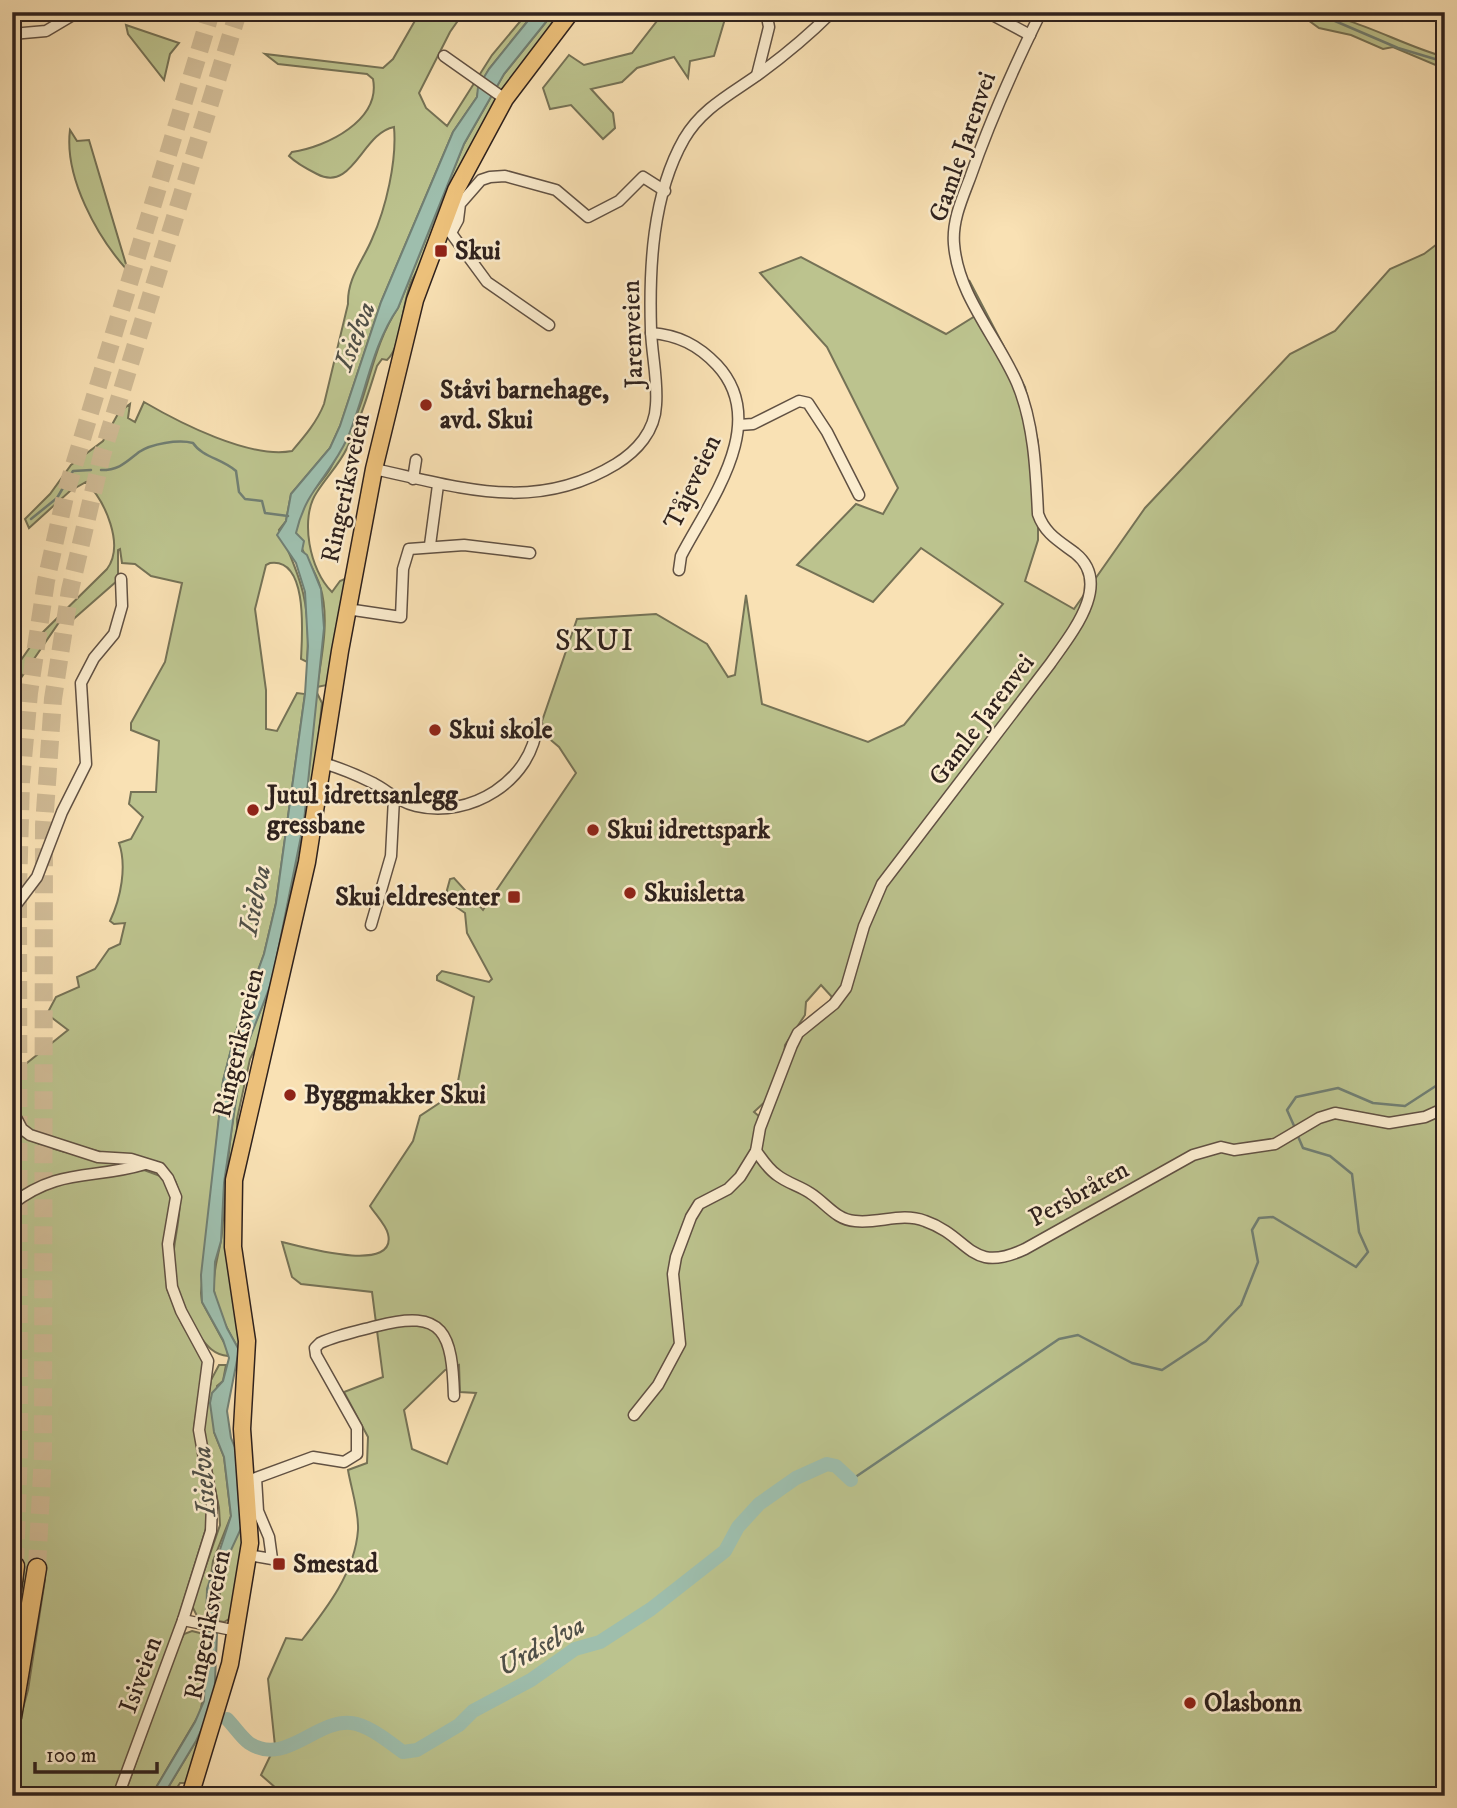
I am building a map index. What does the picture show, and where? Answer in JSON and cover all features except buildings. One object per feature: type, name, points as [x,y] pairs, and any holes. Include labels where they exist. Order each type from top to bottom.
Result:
[{"type":"highway","points":[[12,1590],[15,1566]]},
{"type":"highway","points":[[12,1717],[37,1568]]},
{"type":"main road","name":"Ringeriksveien","points":[[190,1796],[221,1696],[229,1630],[248,1555],[250,1528],[242,1429],[247,1341],[233,1247],[234,1180],[307,862],[347,609],[374,469],[412,310],[447,228],[470,160],[500,95],[571,12]]},
{"type":"street","points":[[12,34],[46,31],[78,12]]},
{"type":"street","points":[[757,75],[769,27],[766,12]]},
{"type":"street","name":"Jarenveien","points":[[374,469],[438,485],[492,492],[541,491],[577,482],[623,460],[640,444],[651,427],[656,407],[651,333],[654,239],[665,191],[684,139],[715,102],[801,42],[832,12]]},
{"type":"street","points":[[987,12],[1030,35]]},
{"type":"street","name":"Gamle Jarenvei","points":[[634,1415],[658,1385],[680,1344],[673,1274],[676,1256],[691,1217],[699,1203],[734,1183],[756,1151],[760,1128],[792,1045],[799,1033],[834,1004],[846,989],[864,926],[882,884],[1050,664],[1071,632],[1091,589],[1091,575],[1084,561],[1043,527],[1038,514],[1026,413],[1018,386],[967,292],[958,269],[953,243],[955,219],[991,117],[1041,12]]},
{"type":"street","points":[[444,56],[500,95]]},
{"type":"street","points":[[549,325],[487,282],[447,228],[458,220],[460,204],[481,180],[505,176],[549,188],[567,197],[588,217],[619,201],[643,177],[665,191]]},
{"type":"street","name":"Tåjeveien","points":[[651,333],[686,341],[714,362],[722,371],[733,393],[739,425],[737,442],[728,466],[681,556],[679,570]]},
{"type":"street","points":[[739,425],[753,424],[799,401],[808,403],[827,432],[859,495]]},
{"type":"street","points":[[413,479],[416,460]]},
{"type":"street","points":[[430,545],[438,485]]},
{"type":"street","points":[[347,609],[401,617],[403,569],[409,549],[430,545],[464,545],[530,552]]},
{"type":"street","points":[[12,910],[37,877],[62,812],[84,773],[86,764],[81,683],[94,659],[114,634],[122,606],[121,579]]},
{"type":"street","points":[[323,763],[376,785],[394,798],[416,806],[437,808],[481,799],[504,786],[521,767],[536,736],[537,725]]},
{"type":"street","points":[[371,925],[391,856],[394,798]]},
{"type":"street","name":"Persbråten","points":[[756,1151],[777,1176],[811,1194],[843,1219],[853,1221],[897,1217],[923,1220],[954,1237],[983,1258],[991,1260],[1007,1258],[1025,1249],[1193,1155],[1221,1147],[1234,1150],[1275,1144],[1326,1115],[1348,1114],[1389,1123],[1425,1118],[1445,1108]]},
{"type":"street","points":[[12,1110],[22,1129],[39,1139],[98,1157],[160,1168],[173,1187],[176,1198],[168,1269],[181,1311],[203,1350],[209,1373],[199,1430],[212,1521],[183,1620]]},
{"type":"street","points":[[12,1205],[33,1188],[55,1179],[145,1164]]},
{"type":"street","name":"Ringeriksveien","points":[[248,1555],[272,1559],[269,1537],[258,1511],[256,1478],[313,1457],[344,1462],[357,1454],[357,1427],[316,1355],[315,1348],[320,1343],[403,1320],[432,1322],[441,1330],[448,1344],[454,1396]]},
{"type":"street","name":"Isiveien","points":[[118,1796],[183,1620],[229,1630]]},
{"type":"green space","points":[[420,12],[464,12],[450,32],[419,93],[426,108],[447,126],[492,55],[528,12],[535,12],[489,69],[479,87],[477,97],[453,132],[381,302],[340,426],[330,448],[291,494],[286,521],[279,530],[303,593],[308,624],[307,662],[301,659],[302,617],[297,585],[291,572],[283,564],[266,565],[255,609],[266,690],[266,729],[277,731],[297,693],[305,694],[276,903],[264,954],[235,1034],[223,1081],[201,1293],[202,1302],[227,1348],[228,1356],[215,1352],[205,1343],[190,1320],[179,1295],[174,1278],[173,1257],[180,1203],[174,1179],[166,1169],[32,1134],[21,1121],[15,1107],[12,1075],[68,1030],[47,1014],[56,997],[79,987],[77,977],[95,969],[109,949],[120,944],[125,923],[114,924],[110,921],[122,882],[123,862],[119,843],[131,839],[143,817],[129,804],[131,792],[156,792],[159,741],[131,730],[131,723],[165,662],[182,583],[151,576],[135,564],[122,563],[120,549],[118,550],[118,580],[69,623],[62,618],[12,691],[12,673],[35,640],[107,569],[114,548],[106,512],[86,482],[70,491],[29,528],[25,519],[50,494],[71,465],[103,441],[119,412],[130,404],[128,418],[135,422],[144,402],[196,429],[256,450],[292,451],[306,435],[324,404],[350,286],[377,227],[386,199],[394,154],[394,127],[374,140],[340,176],[329,178],[306,168],[289,156],[292,152],[335,138],[360,119],[369,107],[373,94],[373,79],[367,74],[278,64],[265,54],[383,68],[393,59]]},
{"type":"green space","points":[[554,12],[565,12],[537,47],[412,280],[392,353],[377,366],[347,448],[312,503],[308,530],[318,571],[332,592],[340,581],[347,578],[327,685],[317,687],[324,636],[323,598],[296,534],[298,516],[307,499],[330,469],[353,422],[380,344],[398,308],[464,144],[504,74]]},
{"type":"green space","points":[[664,12],[727,12],[714,56],[690,61],[688,78],[674,57],[637,68],[622,82],[591,89],[613,113],[615,128],[603,139],[571,105],[550,109],[543,88],[569,55],[584,65],[632,53]]},
{"type":"green space","points":[[1297,12],[1335,17],[1445,57],[1445,69],[1393,47],[1383,49],[1351,35],[1319,28]]},
{"type":"green space","points":[[126,25],[179,43],[170,54],[164,80],[128,34]]},
{"type":"green space","points":[[70,130],[77,141],[89,140],[128,271],[105,241],[85,205],[72,167]]},
{"type":"green space","points":[[1445,238],[1445,1796],[285,1796],[261,1775],[275,1746],[268,1679],[286,1638],[302,1640],[330,1602],[352,1560],[358,1523],[348,1470],[367,1463],[368,1437],[344,1392],[383,1377],[372,1292],[301,1284],[292,1277],[282,1242],[326,1252],[363,1256],[378,1253],[387,1246],[387,1231],[370,1206],[413,1141],[420,1116],[456,1092],[474,997],[437,980],[437,976],[442,971],[489,982],[492,979],[467,933],[465,913],[449,902],[447,890],[450,879],[454,878],[483,910],[576,773],[559,747],[539,730],[577,619],[656,614],[707,644],[728,677],[735,675],[746,595],[762,704],[868,742],[904,725],[1003,604],[921,548],[873,602],[797,565],[856,504],[883,514],[898,488],[827,347],[760,273],[801,257],[946,334],[975,316],[969,280],[1025,387],[1038,442],[1038,540],[1025,581],[1074,609],[1145,508],[1290,354],[1335,331],[1390,269],[1424,254]],"holes":[[[821,985],[832,997],[820,1020],[804,1033],[796,1047],[766,1122],[754,1112],[770,1097],[783,1063],[785,1045],[805,1015],[806,1002]],[[459,1365],[460,1392],[476,1393],[447,1464],[412,1449],[404,1410],[445,1370]]]},
{"type":"green space","points":[[316,691],[322,703],[310,817],[285,918],[304,821]]},
{"type":"green space","points":[[272,981],[261,1036],[250,1059],[237,1119],[239,1350],[218,1307],[214,1276],[222,1233],[237,1092],[250,1038]]},
{"type":"green space","points":[[12,1123],[20,1133],[48,1147],[83,1156],[129,1162],[127,1171],[144,1170],[163,1177],[171,1194],[165,1255],[167,1289],[182,1324],[204,1359],[194,1428],[208,1503],[207,1525],[177,1622],[114,1796],[12,1796],[12,1748],[28,1690],[45,1579],[43,1573],[28,1573],[13,1657],[19,1581],[23,1581],[23,1575],[12,1564]]},
{"type":"green space","points":[[219,1365],[226,1365],[223,1381],[217,1386],[214,1432],[224,1457],[231,1516],[213,1561],[205,1618],[197,1616],[192,1606],[220,1525],[203,1429],[211,1380]]},
{"type":"green space","points":[[243,1524],[235,1596],[229,1619],[218,1621],[224,1571],[231,1547]]},
{"type":"green space","points":[[192,1631],[204,1634],[205,1688],[200,1713],[151,1796],[124,1796],[176,1650],[184,1634]]},
{"type":"green space","points":[[210,1710],[186,1783],[180,1783],[172,1796],[163,1796],[196,1741]]},
{"type":"shaded area","points":[[535,12],[554,12],[504,74],[464,144],[398,308],[381,339],[347,439],[306,505],[296,533],[304,541],[302,551],[307,555],[321,589],[324,628],[304,821],[272,981],[248,1043],[238,1086],[224,1183],[221,1241],[215,1262],[214,1291],[227,1328],[239,1350],[227,1411],[231,1438],[240,1459],[243,1524],[225,1563],[219,1588],[214,1704],[196,1741],[163,1796],[151,1796],[195,1722],[204,1701],[207,1589],[231,1516],[224,1457],[214,1432],[210,1403],[212,1393],[223,1381],[229,1358],[223,1340],[202,1302],[201,1275],[223,1081],[235,1034],[264,954],[276,903],[305,694],[308,646],[305,592],[296,563],[277,535],[286,521],[291,494],[330,448],[340,426],[381,302],[453,132],[477,97],[478,87],[489,69]]},
{"type":"waterway","points":[[1314,12],[1398,48],[1445,62]]},
{"type":"waterway","points":[[101,470],[126,463],[144,449],[157,445],[172,442],[193,443],[202,452],[236,471],[239,492],[245,499],[262,501],[265,513],[288,516]]},
{"type":"waterway","points":[[31,519],[57,498],[73,471],[91,470]]},
{"type":"waterway","points":[[1295,1128],[1287,1110],[1296,1097],[1338,1088],[1373,1103],[1405,1106],[1445,1080]]},
{"type":"waterway","points":[[851,1480],[1059,1339],[1078,1335],[1132,1363],[1162,1370],[1206,1341],[1241,1305],[1258,1262],[1252,1230],[1259,1218],[1273,1217],[1356,1267],[1368,1252],[1359,1232],[1352,1174],[1330,1156],[1303,1148],[1297,1134]]},
{"type":"waterway","name":"Urdselva","points":[[227,1719],[246,1741],[262,1749],[288,1746],[325,1728],[351,1723],[372,1730],[403,1752],[417,1750],[459,1725],[473,1711],[531,1680],[575,1649],[600,1642],[651,1609],[725,1551],[738,1527],[759,1504],[796,1478],[827,1464],[836,1466],[851,1480]]},
{"type":"tunnel","points":[[15,1566],[19,1451],[18,890],[21,781],[29,693],[46,581],[66,492],[211,12]]},
{"type":"tunnel","points":[[37,1568],[43,1454],[44,825],[53,699],[70,590],[102,455],[238,12]]},
{"type":"place","name":"Skui","points":[[441,251]]},
{"type":"place","name":"Ståvi barnehage, avd. Skui","points":[[426,405]]},
{"type":"place","name":"Skui skole","points":[[435,730]]},
{"type":"place","name":"Jutul idrettsanlegg gressbane","points":[[253,810]]},
{"type":"place","name":"Skui idrettspark","points":[[593,830]]},
{"type":"place","name":"Skuisletta","points":[[630,893]]},
{"type":"place","name":"Skui eldresenter","points":[[514,897]]},
{"type":"place","name":"Byggmakker Skui","points":[[290,1095]]},
{"type":"place","name":"Smestad","points":[[279,1564]]},
{"type":"place","name":"Olasbonn","points":[[1190,1703]]},
{"type":"district","name":"SKUI","points":[[595,641]]},
{"type":"water label","name":"Isielva","points":[[355,336]]},
{"type":"water label","name":"Isielva","points":[[255,900]]},
{"type":"water label","name":"Isielva","points":[[204,1481]]}]
